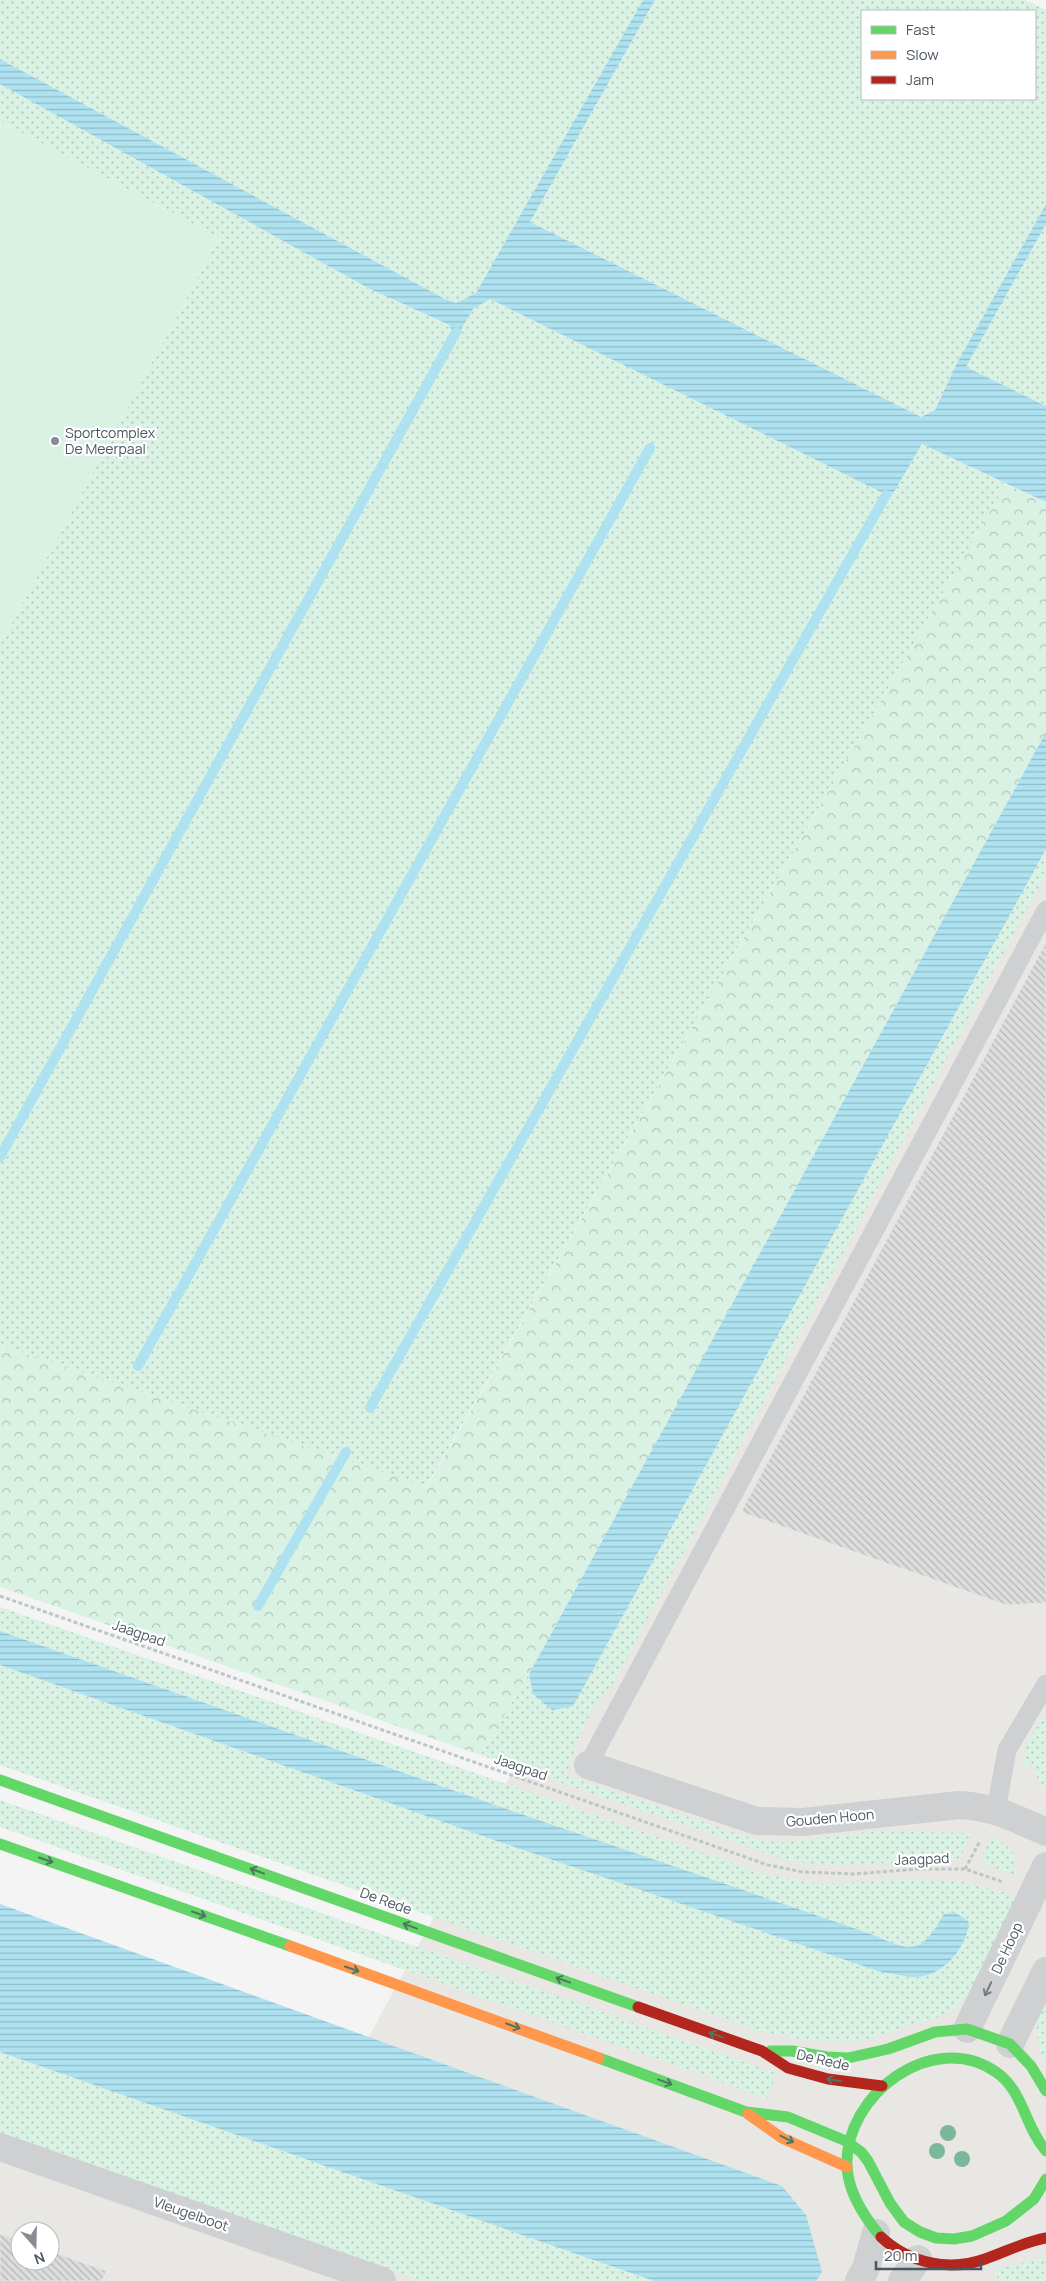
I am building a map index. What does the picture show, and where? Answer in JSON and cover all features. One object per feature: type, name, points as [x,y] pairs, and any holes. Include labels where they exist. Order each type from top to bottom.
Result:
[{"type":"main road","name":"De Rede","points":[[0,1780],[762,2051],[788,2068],[828,2079],[882,2086]]},
{"type":"main road","points":[[0,1844],[458,2006],[746,2112],[787,2117],[850,2143],[865,2155],[894,2209],[904,2222],[919,2232],[928,2249],[947,2266],[981,2261],[1007,2252],[1028,2240],[1046,2238]]},
{"type":"main road","name":"De Rede","points":[[762,2051],[792,2050],[827,2057],[848,2058],[869,2054],[935,2032],[967,2030]]},
{"type":"main road","points":[[949,2058],[967,2030],[1010,2044],[1031,2066],[1046,2090]]},
{"type":"main road","points":[[1046,2150],[1028,2128],[1012,2087],[999,2073],[982,2063],[966,2058],[934,2059],[896,2076],[882,2086],[864,2107],[850,2143],[847,2167],[858,2204],[876,2234],[894,2250],[928,2249],[957,2238],[980,2234],[1005,2222],[1022,2210],[1035,2198],[1046,2179]]},
{"type":"main road","points":[[746,2112],[782,2138],[847,2167]]},
{"type":"main road","points":[[1022,2210],[1038,2211]]},
{"type":"street","name":"Gouden Hoon","points":[[588,1765],[757,1821],[778,1823],[810,1822],[959,1804],[996,1810],[1046,1832]]},
{"type":"street","name":"De Hoop","points":[[967,2030],[1046,1866]]},
{"type":"street","points":[[1010,2044],[1046,1971]]},
{"type":"street","name":"Vleugelboot","points":[[0,2147],[382,2281]]},
{"type":"street","points":[[859,2281],[866,2268],[876,2234]]},
{"type":"street","points":[[902,2281],[928,2249]]},
{"type":"lane","points":[[588,1765],[1046,910]]},
{"type":"lane","points":[[996,1810],[1007,1750],[1046,1684]]},
{"type":"path","name":"Jaagpad","points":[[0,1596],[768,1865],[803,1872],[854,1874],[919,1869],[965,1869],[1034,1892]]},
{"type":"shaded area","points":[[1046,786],[1046,2281],[0,2281],[0,2086],[294,2175]]},
{"type":"green space","points":[[0,0],[643,0],[476,293],[456,303],[445,299],[0,59]]},
{"type":"green space","points":[[655,0],[1025,0],[1046,10],[1046,204],[957,363],[935,410],[921,417],[530,222]]},
{"type":"green space","points":[[0,84],[370,289],[449,326],[452,331],[459,333],[473,309],[490,299],[891,497],[922,444],[1006,484],[426,1487],[0,1345],[0,645],[219,238],[0,121]]},
{"type":"green space","name":"Sportcomplex De Meerpaal","points":[[0,121],[219,238],[0,645]]},
{"type":"green space","points":[[1046,224],[1046,406],[966,367]]},
{"type":"green space","points":[[1006,484],[1046,502],[1046,732],[529,1674],[480,1755],[0,1587],[0,1345],[427,1487]]},
{"type":"green space","points":[[1046,849],[1046,873],[614,1682],[591,1713],[580,1737],[567,1775],[750,1838],[779,1843],[876,1831],[972,1833],[959,1860],[848,1865],[814,1864],[782,1859],[480,1755],[529,1674],[533,1694],[573,1706]]},
{"type":"green space","points":[[0,1607],[761,1873],[814,1883],[912,1879],[963,1882],[1015,1895],[1010,1916],[973,1991],[955,2008],[937,2018],[859,2042],[812,2041],[759,2031],[0,1765],[0,1665],[497,1841],[878,1971],[915,1977],[944,1914],[928,1938],[920,1944],[913,1947],[894,1944],[868,1933],[518,1813],[0,1631]]},
{"type":"green space","points":[[1046,1714],[1046,1789],[1039,1784],[1034,1766],[1024,1766],[1030,1738]]},
{"type":"green space","points":[[0,1800],[776,2073],[767,2098],[0,1827]]},
{"type":"green space","points":[[992,1835],[1012,1850],[1017,1876],[985,1865],[982,1855]]},
{"type":"green space","points":[[1046,1989],[1046,2067],[1039,2046],[1037,2028],[1039,2010]]},
{"type":"green space","points":[[0,2052],[654,2281],[420,2281],[0,2132]]},
{"type":"green space","points":[[1046,2257],[1046,2281],[999,2281],[994,2270]]},
{"type":"water","points":[[643,0],[655,0],[530,222],[921,417],[935,410],[957,363],[1046,204],[1046,224],[966,367],[1046,406],[1046,502],[922,444],[891,497],[490,299],[473,309],[459,333],[452,331],[449,325],[370,289],[0,84],[0,59],[445,299],[456,303],[476,293]]},
{"type":"water","points":[[1046,732],[1046,849],[573,1706],[552,1710],[533,1694],[529,1674]]},
{"type":"water","points":[[0,1631],[518,1813],[868,1933],[894,1944],[913,1947],[920,1944],[928,1938],[944,1914],[955,1912],[969,1922],[967,1932],[958,1951],[951,1960],[934,1972],[924,1976],[913,1977],[878,1971],[497,1841],[0,1665]]},
{"type":"water","points":[[0,1904],[782,2186],[806,2215],[822,2272],[816,2281],[654,2281],[0,2052]]},
{"type":"building","points":[[1046,942],[1046,1603],[1006,1605],[741,1512]]},
{"type":"building","points":[[0,2234],[10,2238],[10,2271],[60,2271],[60,2255],[106,2271],[102,2281],[0,2281]]},
{"type":"waterway","points":[[0,1157],[456,332]]},
{"type":"waterway","points":[[138,1366],[650,448]]},
{"type":"waterway","points":[[370,1408],[886,495]]},
{"type":"waterway","points":[[258,1606],[346,1452]]},
{"type":"traffic: fast","points":[[0,1780],[638,2007]]},
{"type":"traffic: fast","points":[[0,1844],[290,1946]]},
{"type":"traffic: fast","points":[[770,2051],[792,2051],[827,2057],[848,2058],[888,2049],[935,2032],[967,2029],[1010,2044],[1031,2066],[1046,2091]]},
{"type":"traffic: fast","points":[[599,2058],[746,2112],[788,2117],[846,2141],[861,2152],[868,2161],[890,2203],[904,2222],[920,2232],[936,2238],[954,2239],[972,2236],[1006,2221],[1034,2199],[1046,2179]]},
{"type":"traffic: fast","points":[[881,2237],[858,2204],[850,2185],[847,2166],[850,2140],[860,2115],[876,2093],[897,2076],[920,2064],[946,2058],[971,2060],[996,2072],[1012,2089],[1033,2131],[1046,2151]]},
{"type":"traffic: slow","points":[[290,1946],[599,2058]]},
{"type":"traffic: slow","points":[[748,2114],[782,2138],[847,2167]]},
{"type":"traffic: jam","points":[[638,2007],[762,2051],[788,2068],[828,2079],[882,2086]]},
{"type":"traffic: jam","points":[[881,2237],[892,2246],[917,2259],[944,2265],[971,2263],[1046,2238]]},
{"type":"place","name":"Sportcomplex De Meerpaal","points":[[55,441]]}]
